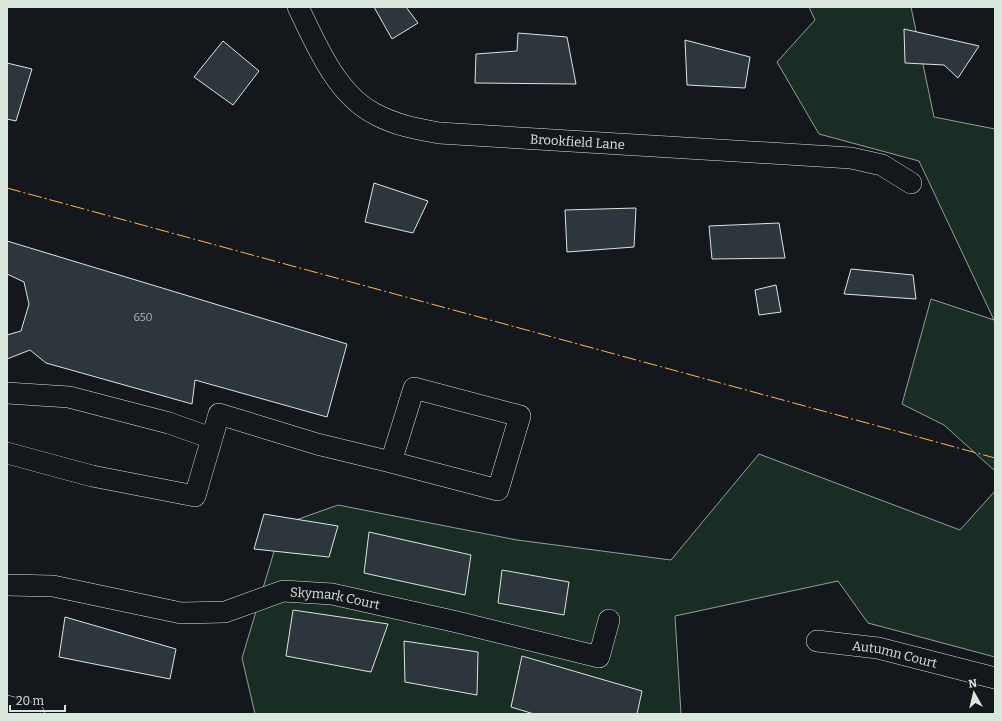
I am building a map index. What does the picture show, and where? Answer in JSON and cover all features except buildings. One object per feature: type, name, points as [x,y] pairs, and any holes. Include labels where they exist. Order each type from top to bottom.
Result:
[{"type":"street","name":"Brookfield Lane","points":[[298,7],[322,58],[339,83],[374,114],[403,126],[439,133],[851,158],[882,165],[911,182]]},
{"type":"street","points":[[7,453],[92,476],[195,496],[219,414],[317,444],[498,490],[520,416],[414,388],[391,462]]},
{"type":"street","points":[[7,393],[69,397],[169,423],[211,438]]},
{"type":"street","name":"Skymark Court","points":[[7,585],[53,586],[181,613],[225,612],[282,592],[332,594],[457,622],[599,658],[609,620]]},
{"type":"street","name":"Autumn Court","points":[[817,641],[878,648],[995,678]]},
{"type":"street","points":[[7,706],[34,714]]},
{"type":"green space","points":[[809,7],[911,7],[934,117],[995,129],[995,471],[944,425],[902,404],[931,299],[994,320],[919,161],[819,134],[777,62],[815,20]]},
{"type":"green space","points":[[759,454],[960,530],[995,491],[995,657],[868,623],[838,581],[675,616],[681,714],[255,714],[242,658],[282,525],[338,505],[517,540],[671,560]]},
{"type":"power","points":[[7,188],[995,458]]}]
